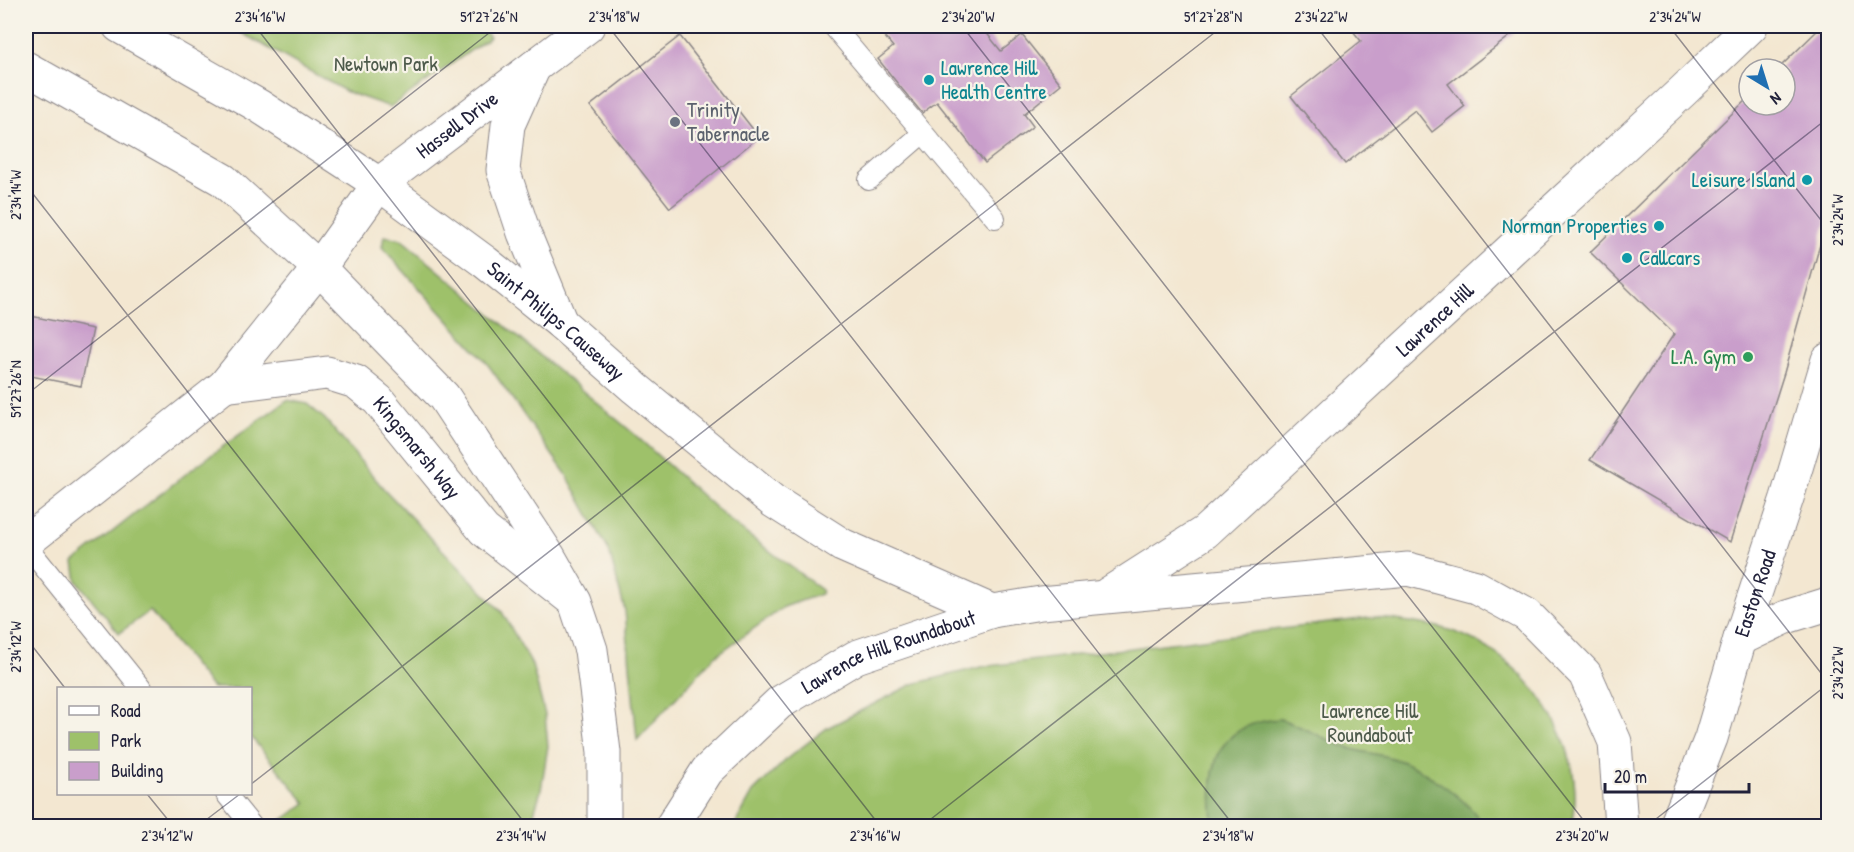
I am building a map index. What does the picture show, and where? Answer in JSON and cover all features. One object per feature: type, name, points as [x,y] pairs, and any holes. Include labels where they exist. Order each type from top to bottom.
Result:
[{"type":"main road","name":"Saint Philips Causeway","points":[[119,26],[258,106],[379,184],[486,262],[773,501],[842,545],[992,611]]},
{"type":"main road","name":"Hassell Drive","points":[[319,268],[379,184],[588,26]]},
{"type":"main road","name":"Lawrence Hill","points":[[1104,596],[1205,532],[1751,26]]},
{"type":"main road","points":[[26,68],[223,180],[319,268],[444,397],[548,555],[575,602],[591,650],[604,752],[604,826]]},
{"type":"main road","name":"Hassell Drive","points":[[534,68],[508,125],[503,170],[524,233],[561,323]]},
{"type":"main road","points":[[26,544],[224,386],[319,268]]},
{"type":"main road","name":"Easton Road","points":[[1676,826],[1712,738],[1740,639],[1787,498],[1828,360]]},
{"type":"main road","name":"Kingsmarsh Way","points":[[224,386],[327,373],[356,382],[378,400],[484,530],[575,602]]},
{"type":"main road","name":"Lawrence Hill Roundabout","points":[[672,826],[708,771],[779,704],[855,657],[992,611],[1041,603],[1408,569],[1476,587],[1527,615],[1585,674],[1615,742],[1621,826]]},
{"type":"main road","points":[[1740,639],[1786,617],[1828,603]]},
{"type":"lane","points":[[833,26],[995,218]]},
{"type":"lane","points":[[869,180],[923,134]]},
{"type":"lane","points":[[26,544],[140,687]]},
{"type":"lane","points":[[227,795],[252,826]]},
{"type":"green space","name":"Newtown Park","points":[[229,26],[480,26],[490,37],[390,107],[347,92]]},
{"type":"green space","points":[[384,236],[401,239],[633,433],[732,523],[822,590],[821,594],[784,607],[714,657],[637,740],[625,611],[609,551],[566,474],[486,362],[382,247]]},
{"type":"green space","points":[[287,400],[307,404],[325,419],[384,489],[502,612],[532,665],[545,715],[548,746],[541,790],[530,826],[274,826],[306,803],[252,738],[252,687],[211,687],[150,611],[119,633],[77,581],[74,562],[196,466]]},
{"type":"green space","name":"Lawrence Hill Roundabout","points":[[1376,617],[1449,630],[1477,642],[1504,659],[1527,681],[1546,707],[1562,735],[1571,765],[1575,795],[1572,826],[734,826],[753,792],[789,757],[827,728],[913,684],[981,667]]},
{"type":"green space","points":[[1280,719],[1335,743],[1388,757],[1413,767],[1455,794],[1477,816],[1483,826],[1214,826],[1212,787],[1219,753],[1228,740],[1240,730],[1258,722]]},
{"type":"building","points":[[876,26],[981,26],[1001,51],[1022,35],[1061,84],[1024,114],[1033,126],[985,163],[937,102],[922,113],[878,59],[893,47]]},
{"type":"building","points":[[1349,26],[1523,26],[1448,84],[1465,106],[1432,132],[1415,110],[1345,164],[1291,96],[1361,41]]},
{"type":"building","points":[[1822,26],[1828,26],[1828,216],[1784,373],[1730,542],[1590,460],[1674,334],[1590,252],[1737,109],[1737,117],[1797,117],[1797,57],[1790,57]]},
{"type":"building","name":"Trinity Tabernacle","points":[[680,36],[759,137],[670,208],[590,106]]},
{"type":"building","points":[[26,315],[93,329],[81,386],[26,375]]},
{"type":"place","name":"Lawrence Hill Health Centre","points":[[929,80]]},
{"type":"place","name":"Trinity Tabernacle","points":[[675,122]]},
{"type":"place","name":"Leisure Island","points":[[1807,180]]},
{"type":"place","name":"Norman Properties","points":[[1659,226]]},
{"type":"place","name":"Callcars","points":[[1627,258]]},
{"type":"place","name":"L.A. Gym","points":[[1748,357]]}]
